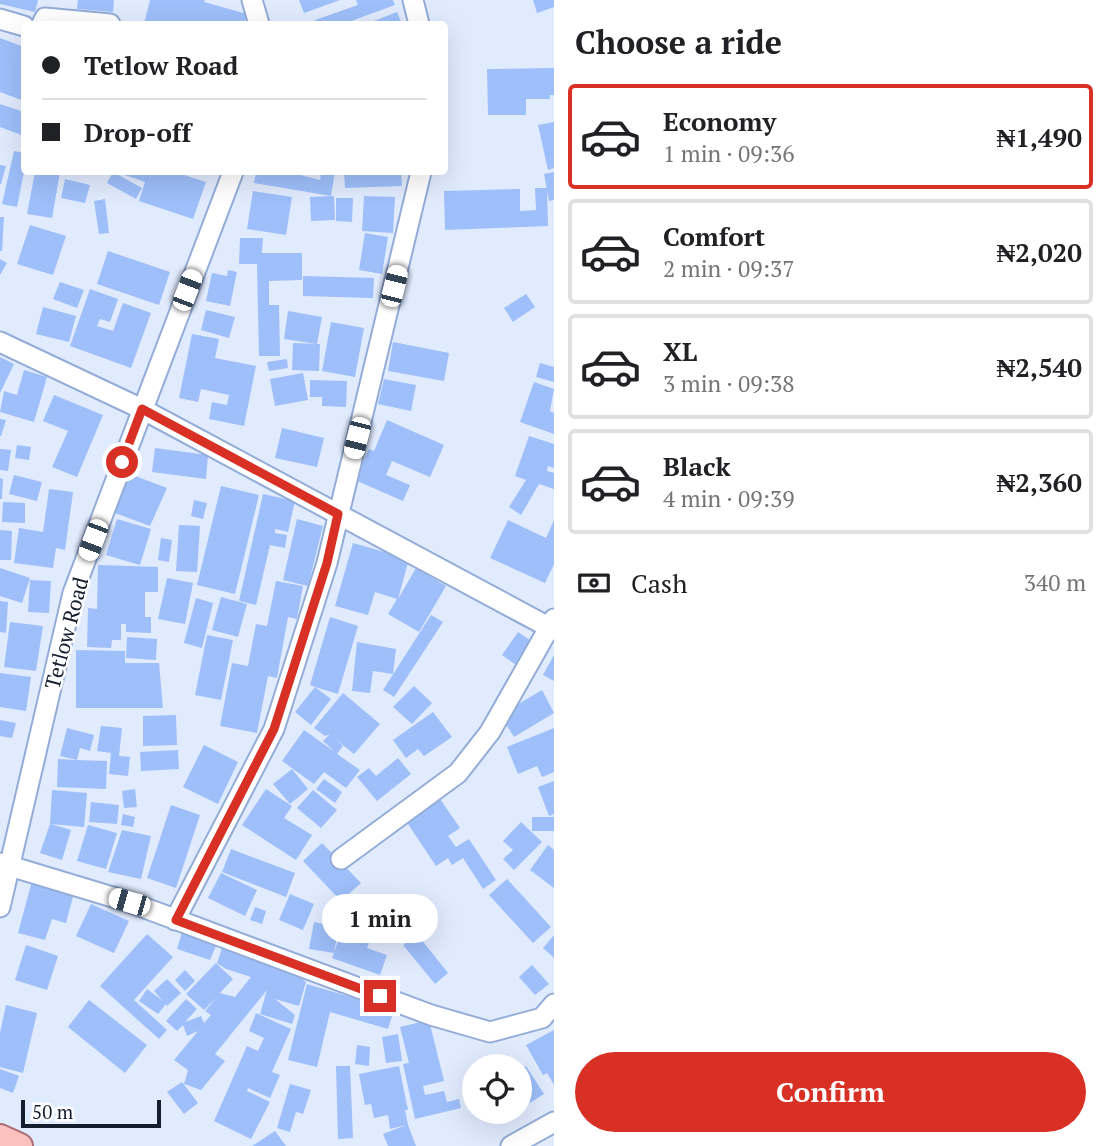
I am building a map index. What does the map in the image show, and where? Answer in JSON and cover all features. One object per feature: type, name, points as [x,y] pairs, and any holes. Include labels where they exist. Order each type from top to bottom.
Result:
[{"type":"main road","points":[[0,1137],[20,1146]]},
{"type":"street","points":[[252,0],[258,21]]},
{"type":"street","points":[[413,0],[418,21]]},
{"type":"street","points":[[44,21],[45,18],[78,21]]},
{"type":"street","points":[[0,19],[21,25]]},
{"type":"street","name":"Tetlow Road","points":[[0,907],[5,865],[73,593],[232,175]]},
{"type":"street","points":[[176,920],[274,729],[327,563],[420,175]]},
{"type":"street","points":[[0,342],[142,409],[553,625],[490,732],[458,773],[341,859]]},
{"type":"street","points":[[5,865],[176,920],[431,1015],[490,1032],[542,1018],[554,1004]]},
{"type":"street","points":[[511,1146],[554,1122]]},
{"type":"building","points":[[0,0],[38,0],[35,12],[0,4]]},
{"type":"building","points":[[78,0],[114,0],[113,12],[77,9]]},
{"type":"building","points":[[150,0],[205,0],[204,2],[247,14],[245,21],[145,21]]},
{"type":"building","points":[[299,0],[340,0],[304,13]]},
{"type":"building","points":[[356,0],[393,0],[395,5],[351,21],[315,20],[358,5]]},
{"type":"building","points":[[533,0],[554,0],[554,7],[537,13]]},
{"type":"building","points":[[397,12],[401,21],[374,21]]},
{"type":"building","points":[[0,38],[21,46],[21,100],[0,92]]},
{"type":"building","points":[[554,68],[554,95],[550,95],[550,99],[526,99],[526,115],[488,115],[487,69]]},
{"type":"building","points":[[0,104],[21,111],[21,135],[0,127]]},
{"type":"building","points":[[554,122],[554,168],[548,170],[538,125]]},
{"type":"building","points":[[14,151],[21,152],[21,175],[23,175],[17,207],[2,204]]},
{"type":"building","points":[[0,165],[6,166],[1,184],[0,184]]},
{"type":"building","points":[[554,172],[554,200],[549,201],[544,174]]},
{"type":"building","points":[[34,175],[59,175],[52,218],[27,214]]},
{"type":"building","points":[[111,175],[118,175],[142,188],[136,199],[107,183]]},
{"type":"building","points":[[125,175],[184,175],[206,182],[193,219],[139,201],[145,182]]},
{"type":"building","points":[[255,175],[301,175],[320,180],[321,175],[334,175],[331,196],[254,183]]},
{"type":"building","points":[[344,175],[401,175],[402,186],[345,188]]},
{"type":"building","points":[[65,179],[90,185],[85,203],[61,198]]},
{"type":"building","points":[[535,188],[547,188],[548,226],[445,230],[444,191],[520,189],[520,211],[536,210]]},
{"type":"building","points":[[253,191],[292,197],[286,235],[247,229]]},
{"type":"building","points":[[334,196],[335,220],[311,221],[310,197]]},
{"type":"building","points":[[364,196],[395,197],[393,233],[362,231]]},
{"type":"building","points":[[336,198],[353,198],[352,222],[336,221]]},
{"type":"building","points":[[105,199],[109,233],[99,234],[94,201]]},
{"type":"building","points":[[0,217],[4,217],[2,251],[0,251]]},
{"type":"building","points":[[30,225],[66,236],[53,275],[17,264]]},
{"type":"building","points":[[365,233],[388,237],[382,274],[359,270]]},
{"type":"building","points":[[240,238],[263,238],[262,253],[302,253],[302,280],[269,281],[269,305],[279,305],[280,356],[259,356],[257,264],[239,264]]},
{"type":"building","points":[[108,251],[170,272],[159,305],[97,284]]},
{"type":"building","points":[[0,259],[7,263],[0,275]]},
{"type":"building","points":[[228,270],[237,272],[230,306],[206,301],[212,273],[227,276]]},
{"type":"building","points":[[303,276],[374,278],[373,298],[303,296]]},
{"type":"building","points":[[60,282],[84,290],[77,308],[53,299]]},
{"type":"building","points":[[90,289],[118,299],[110,322],[100,319],[97,326],[113,331],[123,303],[151,313],[131,368],[70,346]]},
{"type":"building","points":[[526,294],[535,307],[513,322],[504,308]]},
{"type":"building","points":[[43,307],[76,316],[69,342],[36,334]]},
{"type":"building","points":[[206,310],[235,317],[229,338],[201,330]]},
{"type":"building","points":[[288,311],[322,317],[317,344],[284,339]]},
{"type":"building","points":[[331,322],[364,328],[355,377],[322,371]]},
{"type":"building","points":[[192,334],[219,339],[215,358],[256,366],[244,426],[209,419],[212,402],[227,405],[229,395],[201,389],[198,402],[179,398]]},
{"type":"building","points":[[393,342],[449,353],[444,381],[388,371]]},
{"type":"building","points":[[293,343],[320,344],[319,371],[292,370]]},
{"type":"building","points":[[0,357],[14,364],[0,393]]},
{"type":"building","points":[[287,359],[288,368],[269,371],[267,362]]},
{"type":"building","points":[[540,363],[554,367],[554,382],[536,377]]},
{"type":"building","points":[[24,370],[47,377],[34,422],[0,412],[4,391],[17,395]]},
{"type":"building","points":[[303,373],[308,400],[275,406],[270,379]]},
{"type":"building","points":[[384,379],[416,385],[411,411],[378,404]]},
{"type":"building","points":[[310,380],[347,381],[346,407],[322,406],[322,397],[310,397]]},
{"type":"building","points":[[534,382],[554,389],[550,411],[554,413],[554,434],[520,422]]},
{"type":"building","points":[[54,395],[103,415],[77,477],[52,467],[68,431],[43,421]]},
{"type":"building","points":[[0,419],[6,420],[1,436],[0,436]]},
{"type":"building","points":[[387,420],[444,445],[430,477],[392,461],[386,475],[410,485],[403,501],[355,480],[369,449],[374,451]]},
{"type":"building","points":[[282,428],[324,438],[317,467],[275,458]]},
{"type":"building","points":[[529,436],[554,444],[554,468],[548,466],[547,471],[554,473],[554,489],[539,484],[521,515],[509,507],[526,480],[515,476]]},
{"type":"building","points":[[17,445],[31,447],[29,460],[15,458]]},
{"type":"building","points":[[155,448],[208,455],[206,479],[152,472]]},
{"type":"building","points":[[0,449],[11,450],[8,471],[0,470]]},
{"type":"building","points":[[130,474],[167,488],[150,526],[115,513]]},
{"type":"building","points":[[14,475],[42,482],[37,501],[9,494]]},
{"type":"building","points":[[0,478],[3,479],[2,499],[0,499]]},
{"type":"building","points":[[221,486],[259,495],[235,594],[197,585]]},
{"type":"building","points":[[49,489],[73,492],[65,550],[56,548],[53,568],[14,563],[19,528],[43,532]]},
{"type":"building","points":[[263,494],[295,501],[288,532],[275,529],[275,533],[287,535],[285,548],[270,545],[256,605],[239,601]]},
{"type":"building","points":[[194,500],[207,503],[203,519],[191,516]]},
{"type":"building","points":[[3,502],[25,503],[25,523],[2,522]]},
{"type":"building","points":[[117,519],[151,529],[140,565],[106,555]]},
{"type":"building","points":[[297,519],[323,526],[308,586],[283,580]]},
{"type":"building","points":[[508,520],[546,538],[554,520],[554,564],[545,583],[490,558]]},
{"type":"building","points":[[179,525],[200,526],[197,572],[176,571]]},
{"type":"building","points":[[0,530],[12,531],[11,560],[0,560]]},
{"type":"building","points":[[161,538],[172,540],[169,562],[158,560]]},
{"type":"building","points":[[353,543],[409,559],[398,599],[416,568],[446,586],[419,632],[388,614],[397,599],[375,592],[368,615],[335,606]]},
{"type":"building","points":[[98,565],[158,567],[158,592],[145,592],[145,617],[151,617],[151,633],[126,632],[126,624],[121,624],[121,640],[112,640],[111,648],[87,647],[88,608],[97,609]]},
{"type":"building","points":[[0,568],[30,578],[22,603],[0,596]]},
{"type":"building","points":[[167,578],[193,583],[185,624],[158,619]]},
{"type":"building","points":[[30,580],[51,581],[49,613],[28,612]]},
{"type":"building","points":[[276,581],[303,586],[297,619],[288,617],[277,678],[268,676],[257,733],[220,726],[232,663],[248,666],[256,624],[267,626]]},
{"type":"building","points":[[221,597],[247,604],[238,637],[212,630]]},
{"type":"building","points":[[196,598],[213,603],[202,648],[184,643]]},
{"type":"building","points":[[0,601],[8,602],[6,633],[0,632]]},
{"type":"building","points":[[431,615],[443,622],[394,697],[383,690]]},
{"type":"building","points":[[330,617],[358,626],[338,694],[310,685]]},
{"type":"building","points":[[10,622],[43,626],[36,671],[4,667]]},
{"type":"building","points":[[518,632],[540,647],[524,671],[502,655]]},
{"type":"building","points":[[207,635],[233,640],[221,700],[195,695]]},
{"type":"building","points":[[127,637],[157,639],[156,660],[126,658]]},
{"type":"building","points":[[357,642],[396,649],[393,674],[373,671],[370,693],[352,691]]},
{"type":"building","points":[[76,650],[125,651],[125,663],[159,663],[163,708],[76,708]]},
{"type":"building","points":[[554,655],[554,681],[543,675]]},
{"type":"building","points":[[0,673],[31,677],[26,711],[0,707]]},
{"type":"building","points":[[414,686],[432,703],[412,724],[393,707]]},
{"type":"building","points":[[315,687],[331,699],[311,725],[295,712]]},
{"type":"building","points":[[542,690],[554,713],[514,737],[500,715]]},
{"type":"building","points":[[343,693],[380,724],[354,754],[334,738],[343,746],[337,754],[360,770],[346,788],[324,772],[314,784],[282,761],[304,730],[335,752],[323,741],[330,734],[325,736],[314,728]]},
{"type":"building","points":[[433,712],[452,737],[424,756],[418,749],[406,758],[393,740]]},
{"type":"building","points":[[176,715],[177,745],[143,746],[143,716]]},
{"type":"building","points":[[0,720],[16,723],[12,738],[0,736]]},
{"type":"building","points":[[101,726],[122,728],[119,756],[130,757],[128,776],[109,774],[111,753],[97,751]]},
{"type":"building","points":[[67,728],[94,735],[90,751],[80,748],[77,760],[60,756]]},
{"type":"building","points":[[554,728],[554,772],[542,777],[537,766],[518,774],[507,747]]},
{"type":"building","points":[[204,745],[238,762],[218,804],[183,787]]},
{"type":"building","points":[[178,750],[179,769],[141,771],[140,752]]},
{"type":"building","points":[[398,758],[411,774],[377,801],[357,777],[369,768],[376,776]]},
{"type":"building","points":[[58,759],[107,761],[106,789],[57,787]]},
{"type":"building","points":[[292,769],[308,789],[290,804],[273,784]]},
{"type":"building","points":[[324,779],[342,792],[335,803],[316,789]]},
{"type":"building","points":[[554,781],[554,814],[549,816],[538,787]]},
{"type":"building","points":[[135,789],[137,807],[124,808],[122,791]]},
{"type":"building","points":[[266,789],[292,806],[284,818],[312,835],[296,860],[242,825]]},
{"type":"building","points":[[52,790],[87,793],[84,827],[51,824],[71,830],[62,860],[40,853],[50,824]]},
{"type":"building","points":[[313,790],[337,810],[321,828],[297,808]]},
{"type":"building","points":[[440,799],[460,828],[448,836],[456,847],[469,839],[496,880],[483,889],[463,858],[452,865],[448,858],[436,866],[406,821]]},
{"type":"building","points":[[91,802],[119,805],[117,824],[89,822]]},
{"type":"building","points":[[171,805],[200,815],[176,888],[147,878]]},
{"type":"building","points":[[123,814],[135,817],[133,827],[121,825]]},
{"type":"building","points":[[532,817],[554,817],[554,831],[532,831]]},
{"type":"building","points":[[521,822],[542,842],[514,870],[503,859],[513,850],[503,841]]},
{"type":"building","points":[[88,825],[117,833],[106,869],[77,861]]},
{"type":"building","points":[[122,830],[151,836],[141,879],[108,872]]},
{"type":"building","points":[[322,843],[361,883],[341,901],[303,861]]},
{"type":"building","points":[[548,845],[554,850],[554,888],[530,870]]},
{"type":"building","points":[[231,849],[295,873],[286,897],[222,872]]},
{"type":"building","points":[[221,873],[257,890],[245,916],[208,898]]},
{"type":"building","points":[[507,879],[551,927],[533,943],[489,895]]},
{"type":"building","points":[[32,881],[74,893],[66,923],[52,919],[45,940],[18,933]]},
{"type":"building","points":[[290,894],[314,904],[303,930],[279,920]]},
{"type":"building","points":[[91,904],[129,921],[114,953],[76,936]]},
{"type":"building","points":[[255,907],[266,911],[262,924],[250,920]]},
{"type":"building","points":[[346,919],[374,929],[367,948],[387,955],[380,975],[332,958],[334,953],[309,949],[314,922],[339,927],[334,952]]},
{"type":"building","points":[[183,929],[218,941],[210,960],[177,949]]},
{"type":"building","points":[[147,934],[173,957],[134,1000],[167,1030],[159,1039],[100,986]]},
{"type":"building","points":[[417,934],[448,973],[435,984],[403,945]]},
{"type":"building","points":[[554,935],[554,958],[543,948]]},
{"type":"building","points":[[224,942],[287,967],[306,982],[299,1006],[275,999],[295,1015],[292,1024],[260,1014],[267,990],[215,1054],[225,1061],[201,1090],[184,1084],[188,1070],[174,1060],[198,1031],[187,1036],[183,1025],[177,1031],[166,1021],[186,999],[197,1009],[185,1022],[201,1016],[204,1023],[211,1015],[205,1011],[217,997],[204,1010],[186,994],[216,963],[233,979],[220,993],[235,997],[251,977],[226,969],[217,963]]},
{"type":"building","points":[[26,945],[58,956],[47,990],[15,980]]},
{"type":"building","points":[[532,965],[549,984],[535,995],[519,977]]},
{"type":"building","points":[[185,970],[195,981],[185,991],[175,980]]},
{"type":"building","points":[[167,979],[181,993],[158,1014],[139,1001],[147,989],[163,1001],[154,991]]},
{"type":"building","points":[[307,984],[394,1010],[388,1029],[330,1012],[317,1067],[288,1060]]},
{"type":"building","points":[[89,1000],[147,1045],[125,1073],[68,1027]]},
{"type":"building","points":[[6,1005],[37,1013],[23,1073],[0,1067],[0,1033]]},
{"type":"building","points":[[256,1013],[291,1029],[272,1072],[280,1075],[270,1098],[248,1088],[247,1091],[270,1102],[251,1139],[214,1121],[247,1046],[258,1051],[264,1038],[249,1031]]},
{"type":"building","points":[[429,1020],[444,1081],[423,1086],[425,1095],[444,1091],[447,1102],[459,1099],[461,1108],[415,1119],[403,1064],[409,1063],[400,1027]]},
{"type":"building","points":[[554,1030],[554,1085],[547,1073],[543,1075],[526,1045]]},
{"type":"building","points":[[398,1034],[402,1061],[386,1063],[382,1037]]},
{"type":"building","points":[[357,1045],[370,1047],[369,1066],[355,1064]]},
{"type":"building","points":[[336,1066],[350,1066],[353,1138],[338,1139]]},
{"type":"building","points":[[399,1066],[408,1110],[405,1110],[408,1125],[416,1146],[388,1146],[383,1134],[406,1125],[390,1129],[388,1115],[374,1118],[371,1104],[365,1105],[359,1074]]},
{"type":"building","points":[[0,1069],[19,1076],[13,1093],[0,1088]]},
{"type":"building","points":[[532,1075],[544,1094],[532,1102]]},
{"type":"building","points":[[182,1082],[198,1103],[184,1114],[167,1092]]},
{"type":"building","points":[[290,1084],[311,1090],[303,1114],[296,1112],[290,1132],[277,1128]]},
{"type":"building","points":[[275,1131],[286,1146],[252,1146]]},
{"type":"route","points":[[122,462],[142,409],[338,514],[327,563],[274,729],[176,920],[380,996]]}]
